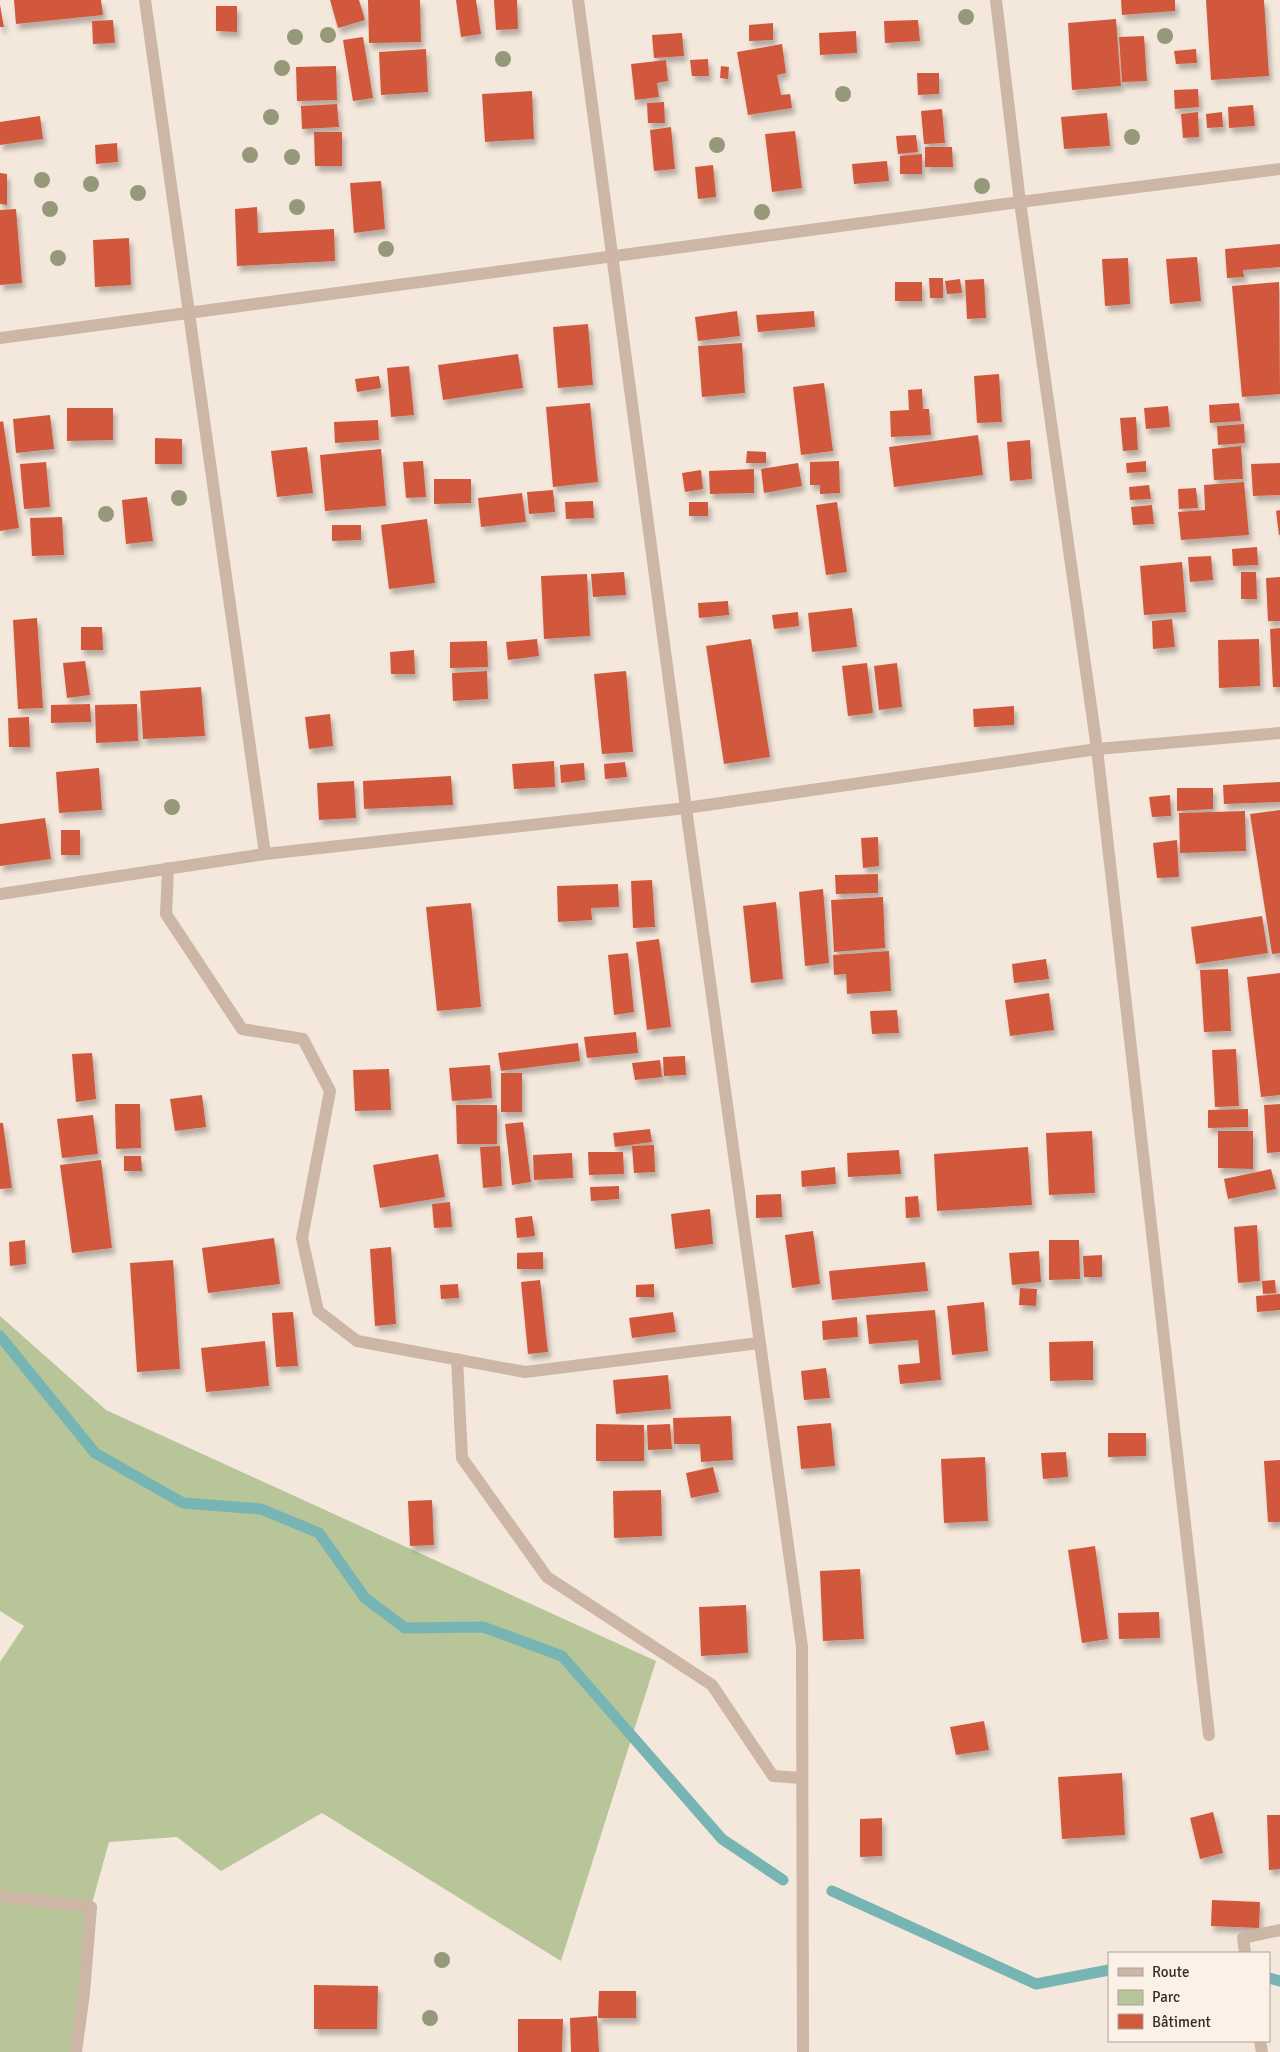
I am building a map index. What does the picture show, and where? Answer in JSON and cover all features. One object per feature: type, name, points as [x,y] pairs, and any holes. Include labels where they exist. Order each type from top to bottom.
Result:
[{"type":"street","points":[[145,0],[265,854]]},
{"type":"street","points":[[578,0],[686,808],[802,1647],[803,2052]]},
{"type":"street","points":[[996,0],[1020,202],[1097,749],[1209,1735]]},
{"type":"street","points":[[0,338],[1280,169]]},
{"type":"street","points":[[0,894],[265,854],[686,808],[1097,749],[1280,733]]},
{"type":"street","points":[[168,868],[166,914],[242,1029],[303,1039],[330,1091],[302,1238],[318,1311],[358,1341],[525,1372],[759,1343]]},
{"type":"street","points":[[457,1359],[462,1458],[547,1577],[712,1685],[773,1776],[802,1778]]},
{"type":"street","points":[[0,1896],[91,1907],[84,1993],[76,2052]]},
{"type":"street","points":[[1245,1952],[1243,1938],[1280,1930]]},
{"type":"green space","points":[[0,1316],[106,1410],[656,1661],[561,1961],[322,1813],[221,1871],[177,1837],[109,1842],[91,1907],[76,2052],[0,2052],[0,1662],[24,1626],[0,1611]]},
{"type":"building","points":[[14,0],[101,0],[103,15],[16,24]]},
{"type":"building","points":[[330,0],[359,0],[365,20],[338,28]]},
{"type":"building","points":[[368,0],[420,0],[421,42],[369,43]]},
{"type":"building","points":[[456,0],[476,0],[481,34],[461,37]]},
{"type":"building","points":[[494,0],[517,0],[518,29],[496,30]]},
{"type":"building","points":[[1121,0],[1175,0],[1175,11],[1122,15]]},
{"type":"building","points":[[1206,0],[1264,0],[1269,76],[1211,80]]},
{"type":"building","points":[[0,5],[4,27],[0,27]]},
{"type":"building","points":[[216,6],[237,6],[237,32],[216,31]]},
{"type":"building","points":[[1116,19],[1121,86],[1072,90],[1068,23]]},
{"type":"building","points":[[113,20],[115,43],[93,44],[92,21]]},
{"type":"building","points":[[918,20],[920,41],[885,43],[884,21]]},
{"type":"building","points":[[773,23],[773,40],[749,41],[749,25]]},
{"type":"building","points":[[856,31],[857,53],[820,55],[819,33]]},
{"type":"building","points":[[682,33],[684,56],[654,58],[652,35]]},
{"type":"building","points":[[1144,36],[1147,81],[1122,82],[1119,37]]},
{"type":"building","points":[[363,37],[373,98],[353,101],[343,40]]},
{"type":"building","points":[[782,44],[786,73],[777,75],[781,95],[790,94],[792,108],[748,115],[737,52]]},
{"type":"building","points":[[426,49],[428,92],[381,95],[379,52]]},
{"type":"building","points":[[1196,49],[1197,63],[1176,64],[1174,51]]},
{"type":"building","points":[[708,59],[709,76],[692,76],[690,60]]},
{"type":"building","points":[[666,60],[668,81],[657,83],[659,97],[635,100],[631,64]]},
{"type":"building","points":[[336,66],[337,100],[297,101],[296,67]]},
{"type":"building","points":[[721,66],[729,67],[728,79],[720,78]]},
{"type":"building","points":[[917,73],[939,73],[939,94],[918,95]]},
{"type":"building","points":[[1198,89],[1199,107],[1175,109],[1174,90]]},
{"type":"building","points":[[532,91],[534,139],[485,142],[482,94]]},
{"type":"building","points":[[664,102],[665,123],[648,123],[647,103]]},
{"type":"building","points":[[337,104],[339,127],[302,129],[301,106]]},
{"type":"building","points":[[1253,105],[1255,126],[1229,128],[1228,107]]},
{"type":"building","points":[[942,109],[945,143],[924,144],[921,111]]},
{"type":"building","points":[[1198,112],[1199,137],[1183,138],[1181,114]]},
{"type":"building","points":[[1222,112],[1223,127],[1207,128],[1206,114]]},
{"type":"building","points":[[1107,113],[1110,146],[1064,149],[1061,117]]},
{"type":"building","points":[[40,116],[43,139],[0,145],[0,122]]},
{"type":"building","points":[[671,127],[675,169],[654,171],[650,130]]},
{"type":"building","points":[[795,131],[802,188],[772,192],[765,134]]},
{"type":"building","points":[[314,132],[342,132],[342,166],[315,166]]},
{"type":"building","points":[[916,135],[918,152],[898,154],[896,136]]},
{"type":"building","points":[[117,143],[118,162],[96,164],[95,145]]},
{"type":"building","points":[[925,147],[952,147],[953,167],[925,167]]},
{"type":"building","points":[[922,154],[922,174],[900,174],[900,156]]},
{"type":"building","points":[[887,161],[889,181],[854,184],[852,164]]},
{"type":"building","points":[[713,165],[716,197],[698,199],[695,167]]},
{"type":"building","points":[[0,173],[7,174],[7,205],[0,204]]},
{"type":"building","points":[[381,181],[385,229],[354,233],[350,183]]},
{"type":"building","points":[[257,207],[258,233],[334,229],[335,261],[237,266],[235,209]]},
{"type":"building","points":[[16,209],[22,283],[0,285],[0,210]]},
{"type":"building","points":[[129,238],[131,285],[95,287],[93,240]]},
{"type":"building","points":[[1280,244],[1280,267],[1243,270],[1244,277],[1227,278],[1225,249]]},
{"type":"building","points":[[1197,257],[1201,301],[1170,304],[1166,259]]},
{"type":"building","points":[[1128,258],[1130,304],[1105,306],[1102,259]]},
{"type":"building","points":[[929,278],[943,278],[943,298],[930,298]]},
{"type":"building","points":[[960,279],[962,293],[947,294],[945,281]]},
{"type":"building","points":[[984,279],[986,318],[967,319],[965,280]]},
{"type":"building","points":[[895,282],[922,282],[922,301],[895,301]]},
{"type":"building","points":[[1279,282],[1280,394],[1242,397],[1232,286]]},
{"type":"building","points":[[737,311],[740,336],[698,341],[695,317]]},
{"type":"building","points":[[814,311],[815,327],[758,332],[756,315]]},
{"type":"building","points":[[588,324],[593,385],[558,388],[553,327]]},
{"type":"building","points":[[742,343],[745,393],[702,397],[698,346]]},
{"type":"building","points":[[518,354],[523,388],[443,400],[438,365]]},
{"type":"building","points":[[409,366],[414,415],[391,417],[387,368]]},
{"type":"building","points":[[999,374],[1002,422],[977,423],[974,376]]},
{"type":"building","points":[[379,376],[381,388],[357,392],[355,379]]},
{"type":"building","points":[[824,383],[833,451],[801,455],[793,387]]},
{"type":"building","points":[[922,389],[923,409],[929,409],[931,435],[891,437],[890,411],[909,410],[908,390]]},
{"type":"building","points":[[590,403],[598,482],[553,487],[546,407]]},
{"type":"building","points":[[1239,403],[1241,421],[1210,423],[1209,405]]},
{"type":"building","points":[[1168,406],[1170,427],[1146,429],[1144,408]]},
{"type":"building","points":[[67,408],[113,408],[113,440],[67,441]]},
{"type":"building","points":[[50,415],[54,449],[16,453],[13,419]]},
{"type":"building","points":[[1136,417],[1138,450],[1123,451],[1120,418]]},
{"type":"building","points":[[378,420],[379,440],[335,443],[334,422]]},
{"type":"building","points":[[3,421],[19,528],[0,531],[0,422]]},
{"type":"building","points":[[1244,424],[1245,443],[1218,445],[1217,426]]},
{"type":"building","points":[[978,435],[983,475],[894,487],[889,447]]},
{"type":"building","points":[[155,438],[182,439],[182,464],[155,464]]},
{"type":"building","points":[[1030,440],[1032,479],[1010,481],[1007,442]]},
{"type":"building","points":[[1241,446],[1243,479],[1214,480],[1212,449]]},
{"type":"building","points":[[307,447],[313,493],[277,497],[271,451]]},
{"type":"building","points":[[381,449],[386,506],[325,511],[320,455]]},
{"type":"building","points":[[747,451],[766,452],[766,463],[746,463]]},
{"type":"building","points":[[423,461],[426,497],[406,498],[403,462]]},
{"type":"building","points":[[839,461],[840,493],[820,494],[820,485],[810,485],[810,462]]},
{"type":"building","points":[[1146,461],[1146,472],[1127,473],[1126,463]]},
{"type":"building","points":[[46,462],[50,507],[24,509],[20,464]]},
{"type":"building","points":[[798,463],[802,486],[764,493],[761,469]]},
{"type":"building","points":[[1280,463],[1280,495],[1253,496],[1251,464]]},
{"type":"building","points":[[754,469],[754,493],[710,494],[709,471]]},
{"type":"building","points":[[701,470],[703,489],[685,492],[682,473]]},
{"type":"building","points":[[434,479],[471,479],[471,503],[434,504]]},
{"type":"building","points":[[1244,482],[1249,535],[1181,540],[1178,512],[1205,510],[1204,485]]},
{"type":"building","points":[[1149,485],[1151,499],[1130,500],[1129,487]]},
{"type":"building","points":[[1196,488],[1198,508],[1179,509],[1178,489]]},
{"type":"building","points":[[553,490],[555,512],[529,514],[527,492]]},
{"type":"building","points":[[522,493],[526,522],[481,527],[478,498]]},
{"type":"building","points":[[147,497],[153,541],[126,544],[122,500]]},
{"type":"building","points":[[593,501],[594,518],[566,519],[565,502]]},
{"type":"building","points":[[689,502],[708,502],[708,516],[689,516]]},
{"type":"building","points":[[837,502],[847,572],[826,575],[816,505]]},
{"type":"building","points":[[1152,505],[1154,524],[1133,525],[1131,507]]},
{"type":"building","points":[[1280,510],[1280,535],[1279,535],[1276,511]]},
{"type":"building","points":[[62,517],[64,555],[32,556],[30,518]]},
{"type":"building","points":[[427,519],[435,583],[389,589],[381,525]]},
{"type":"building","points":[[332,525],[361,525],[361,540],[332,541]]},
{"type":"building","points":[[1257,547],[1258,565],[1233,566],[1232,549]]},
{"type":"building","points":[[1211,556],[1213,580],[1190,582],[1188,557]]},
{"type":"building","points":[[1182,562],[1186,612],[1144,615],[1140,566]]},
{"type":"building","points":[[624,572],[626,595],[593,597],[591,574]]},
{"type":"building","points":[[1241,572],[1256,572],[1257,599],[1241,599]]},
{"type":"building","points":[[587,574],[590,636],[544,639],[541,576]]},
{"type":"building","points":[[1280,577],[1280,621],[1268,621],[1266,578]]},
{"type":"building","points":[[728,601],[729,615],[699,618],[698,603]]},
{"type":"building","points":[[852,608],[857,647],[812,652],[808,613]]},
{"type":"building","points":[[798,612],[799,626],[774,629],[772,615]]},
{"type":"building","points":[[37,618],[43,708],[18,709],[13,620]]},
{"type":"building","points":[[1172,619],[1175,647],[1153,649],[1152,621]]},
{"type":"building","points":[[81,627],[102,627],[103,650],[81,650]]},
{"type":"building","points":[[1280,628],[1280,687],[1273,687],[1270,629]]},
{"type":"building","points":[[537,639],[539,656],[508,660],[506,642]]},
{"type":"building","points":[[751,639],[770,757],[724,764],[706,646]]},
{"type":"building","points":[[1259,639],[1260,686],[1219,688],[1218,640]]},
{"type":"building","points":[[487,641],[488,667],[450,668],[450,642]]},
{"type":"building","points":[[414,650],[415,674],[391,674],[390,652]]},
{"type":"building","points":[[85,661],[90,695],[67,698],[63,663]]},
{"type":"building","points":[[867,663],[873,713],[848,716],[842,666]]},
{"type":"building","points":[[897,663],[902,707],[879,710],[874,666]]},
{"type":"building","points":[[487,671],[488,699],[453,701],[452,673]]},
{"type":"building","points":[[626,671],[633,752],[602,754],[594,674]]},
{"type":"building","points":[[201,687],[205,736],[143,739],[140,691]]},
{"type":"building","points":[[90,704],[91,722],[51,723],[51,705]]},
{"type":"building","points":[[137,704],[138,741],[96,743],[95,705]]},
{"type":"building","points":[[1014,706],[1014,725],[974,727],[973,709]]},
{"type":"building","points":[[330,714],[333,746],[309,749],[305,717]]},
{"type":"building","points":[[29,717],[30,747],[9,747],[8,718]]},
{"type":"building","points":[[554,761],[555,787],[514,789],[512,764]]},
{"type":"building","points":[[625,762],[627,777],[605,779],[604,764]]},
{"type":"building","points":[[584,763],[585,780],[561,783],[560,765]]},
{"type":"building","points":[[99,768],[102,810],[59,813],[56,772]]},
{"type":"building","points":[[451,776],[453,805],[364,809],[363,781]]},
{"type":"building","points":[[354,781],[356,818],[319,820],[317,783]]},
{"type":"building","points":[[1280,782],[1280,802],[1224,804],[1223,785]]},
{"type":"building","points":[[1177,788],[1213,788],[1213,809],[1177,811]]},
{"type":"building","points":[[1170,795],[1171,816],[1152,817],[1149,797]]},
{"type":"building","points":[[1280,810],[1280,953],[1272,954],[1250,814]]},
{"type":"building","points":[[1245,811],[1246,851],[1180,853],[1179,813]]},
{"type":"building","points":[[45,818],[51,859],[0,866],[0,824]]},
{"type":"building","points":[[61,830],[80,830],[80,855],[61,855]]},
{"type":"building","points":[[878,837],[879,866],[863,868],[861,838]]},
{"type":"building","points":[[1177,840],[1179,877],[1157,878],[1153,843]]},
{"type":"building","points":[[878,874],[878,893],[836,894],[835,875]]},
{"type":"building","points":[[652,880],[655,927],[633,928],[631,881]]},
{"type":"building","points":[[618,884],[619,907],[591,908],[592,920],[558,922],[557,886]]},
{"type":"building","points":[[823,889],[829,963],[805,966],[799,892]]},
{"type":"building","points":[[883,897],[885,948],[834,952],[831,900]]},
{"type":"building","points":[[776,902],[783,979],[751,983],[743,906]]},
{"type":"building","points":[[471,903],[481,1007],[437,1011],[426,907]]},
{"type":"building","points":[[1262,916],[1268,953],[1196,964],[1191,927]]},
{"type":"building","points":[[659,939],[671,1027],[647,1030],[636,942]]},
{"type":"building","points":[[889,951],[891,991],[847,994],[846,974],[834,975],[833,955]]},
{"type":"building","points":[[628,953],[634,1012],[614,1015],[608,955]]},
{"type":"building","points":[[1046,959],[1049,979],[1014,983],[1012,964]]},
{"type":"building","points":[[1228,969],[1231,1031],[1204,1032],[1200,970]]},
{"type":"building","points":[[1280,973],[1280,1095],[1261,1097],[1247,977]]},
{"type":"building","points":[[1049,993],[1054,1030],[1010,1036],[1005,1000]]},
{"type":"building","points":[[897,1010],[899,1033],[872,1034],[870,1011]]},
{"type":"building","points":[[636,1032],[638,1053],[587,1058],[584,1037]]},
{"type":"building","points":[[578,1043],[580,1061],[501,1071],[498,1053]]},
{"type":"building","points":[[1236,1049],[1239,1106],[1215,1107],[1212,1050]]},
{"type":"building","points":[[92,1053],[96,1099],[76,1102],[72,1054]]},
{"type":"building","points":[[685,1056],[686,1075],[664,1076],[663,1057]]},
{"type":"building","points":[[660,1060],[662,1077],[635,1080],[632,1063]]},
{"type":"building","points":[[490,1065],[492,1098],[452,1101],[449,1068]]},
{"type":"building","points":[[389,1069],[391,1110],[355,1111],[353,1070]]},
{"type":"building","points":[[501,1073],[522,1073],[522,1112],[501,1112]]},
{"type":"building","points":[[202,1095],[206,1127],[175,1131],[170,1099]]},
{"type":"building","points":[[115,1104],[140,1104],[141,1148],[116,1149]]},
{"type":"building","points":[[1280,1104],[1280,1152],[1267,1153],[1264,1105]]},
{"type":"building","points":[[456,1105],[497,1105],[497,1144],[457,1144]]},
{"type":"building","points":[[1248,1109],[1248,1127],[1208,1128],[1208,1110]]},
{"type":"building","points":[[93,1115],[98,1154],[62,1158],[57,1119]]},
{"type":"building","points":[[523,1122],[531,1182],[512,1185],[505,1124]]},
{"type":"building","points":[[0,1123],[3,1123],[12,1188],[0,1189]]},
{"type":"building","points":[[650,1129],[652,1142],[615,1147],[613,1133]]},
{"type":"building","points":[[1092,1131],[1095,1193],[1049,1195],[1046,1133]]},
{"type":"building","points":[[1218,1131],[1253,1131],[1253,1169],[1218,1168]]},
{"type":"building","points":[[654,1145],[655,1172],[634,1173],[632,1146]]},
{"type":"building","points":[[500,1146],[502,1186],[483,1188],[480,1147]]},
{"type":"building","points":[[1028,1147],[1032,1205],[937,1211],[934,1154]]},
{"type":"building","points":[[899,1150],[901,1174],[848,1177],[847,1153]]},
{"type":"building","points":[[588,1152],[623,1152],[624,1174],[589,1175]]},
{"type":"building","points":[[572,1153],[573,1178],[534,1180],[533,1155]]},
{"type":"building","points":[[438,1154],[445,1197],[380,1208],[373,1165]]},
{"type":"building","points":[[124,1156],[141,1156],[142,1171],[124,1171]]},
{"type":"building","points":[[101,1160],[112,1248],[72,1253],[60,1165]]},
{"type":"building","points":[[835,1167],[836,1184],[802,1187],[801,1171]]},
{"type":"building","points":[[1271,1169],[1276,1189],[1228,1199],[1224,1179]]},
{"type":"building","points":[[619,1186],[619,1199],[591,1201],[590,1187]]},
{"type":"building","points":[[781,1194],[782,1217],[756,1218],[756,1195]]},
{"type":"building","points":[[918,1196],[920,1217],[906,1218],[905,1197]]},
{"type":"building","points":[[450,1202],[452,1227],[434,1228],[432,1204]]},
{"type":"building","points":[[710,1209],[713,1244],[675,1249],[671,1214]]},
{"type":"building","points":[[532,1216],[535,1236],[517,1238],[515,1218]]},
{"type":"building","points":[[1257,1225],[1260,1281],[1238,1283],[1234,1227]]},
{"type":"building","points":[[813,1231],[820,1284],[792,1288],[785,1235]]},
{"type":"building","points":[[274,1238],[280,1284],[208,1293],[202,1248]]},
{"type":"building","points":[[25,1240],[26,1264],[10,1266],[9,1242]]},
{"type":"building","points":[[1049,1240],[1079,1240],[1080,1279],[1049,1280]]},
{"type":"building","points":[[391,1247],[396,1324],[375,1326],[370,1249]]},
{"type":"building","points":[[1039,1251],[1041,1282],[1012,1285],[1009,1253]]},
{"type":"building","points":[[543,1252],[543,1269],[517,1269],[517,1253]]},
{"type":"building","points":[[1102,1255],[1102,1277],[1084,1277],[1083,1256]]},
{"type":"building","points":[[173,1260],[180,1369],[137,1372],[130,1263]]},
{"type":"building","points":[[925,1262],[928,1291],[832,1300],[829,1271]]},
{"type":"building","points":[[540,1280],[548,1352],[528,1354],[521,1282]]},
{"type":"building","points":[[1275,1280],[1276,1293],[1263,1294],[1262,1281]]},
{"type":"building","points":[[458,1284],[459,1298],[441,1299],[440,1285]]},
{"type":"building","points":[[654,1284],[654,1297],[636,1297],[636,1285]]},
{"type":"building","points":[[1020,1288],[1037,1289],[1036,1306],[1019,1305]]},
{"type":"building","points":[[1280,1294],[1280,1310],[1257,1312],[1256,1296]]},
{"type":"building","points":[[984,1302],[988,1351],[952,1355],[947,1306]]},
{"type":"building","points":[[935,1310],[941,1380],[900,1384],[898,1365],[920,1363],[918,1340],[869,1344],[866,1315]]},
{"type":"building","points":[[293,1312],[298,1366],[276,1367],[272,1313]]},
{"type":"building","points":[[673,1312],[676,1332],[632,1338],[629,1318]]},
{"type":"building","points":[[857,1317],[858,1337],[823,1340],[822,1321]]},
{"type":"building","points":[[265,1341],[269,1386],[206,1392],[201,1348]]},
{"type":"building","points":[[1093,1341],[1093,1380],[1050,1381],[1049,1342]]},
{"type":"building","points":[[826,1368],[830,1398],[804,1400],[801,1371]]},
{"type":"building","points":[[668,1375],[671,1409],[616,1414],[613,1380]]},
{"type":"building","points":[[731,1416],[733,1460],[701,1462],[700,1444],[674,1444],[673,1418]]},
{"type":"building","points":[[831,1423],[835,1466],[801,1469],[797,1426]]},
{"type":"building","points":[[596,1424],[644,1425],[644,1461],[596,1461]]},
{"type":"building","points":[[670,1424],[672,1449],[648,1450],[647,1425]]},
{"type":"building","points":[[1108,1433],[1146,1433],[1146,1456],[1108,1457]]},
{"type":"building","points":[[1066,1452],[1068,1477],[1043,1479],[1041,1453]]},
{"type":"building","points":[[985,1457],[988,1521],[944,1523],[941,1459]]},
{"type":"building","points":[[1280,1460],[1280,1522],[1268,1522],[1264,1461]]},
{"type":"building","points":[[713,1467],[719,1492],[691,1498],[686,1473]]},
{"type":"building","points":[[661,1490],[662,1536],[614,1538],[613,1491]]},
{"type":"building","points":[[432,1500],[434,1545],[410,1546],[408,1501]]},
{"type":"building","points":[[1095,1546],[1108,1639],[1082,1643],[1068,1550]]},
{"type":"building","points":[[860,1569],[864,1639],[823,1641],[820,1571]]},
{"type":"building","points":[[746,1605],[748,1653],[701,1656],[699,1607]]},
{"type":"building","points":[[1159,1612],[1160,1638],[1119,1639],[1118,1613]]},
{"type":"building","points":[[984,1721],[989,1750],[956,1755],[950,1727]]},
{"type":"building","points":[[1122,1773],[1125,1835],[1062,1839],[1058,1777]]},
{"type":"building","points":[[1213,1812],[1223,1853],[1200,1859],[1190,1818]]},
{"type":"building","points":[[1267,1815],[1280,1815],[1280,1869],[1269,1870]]},
{"type":"building","points":[[882,1818],[882,1856],[860,1857],[860,1819]]},
{"type":"building","points":[[1212,1900],[1260,1902],[1259,1928],[1211,1926]]},
{"type":"building","points":[[314,1985],[378,1986],[377,2029],[314,2029]]},
{"type":"building","points":[[599,1991],[636,1991],[636,2018],[598,2018]]},
{"type":"building","points":[[597,2016],[599,2052],[571,2052],[570,2018]]},
{"type":"building","points":[[518,2019],[563,2019],[562,2052],[518,2052]]},
{"type":"waterway","points":[[0,1336],[95,1453],[183,1503],[261,1509],[319,1533],[365,1598],[405,1628],[483,1627],[562,1656],[722,1839],[783,1880]]},
{"type":"waterway","points":[[832,1891],[1036,1984],[1108,1970]]},
{"type":"waterway","points":[[1270,1978],[1280,1981]]}]
